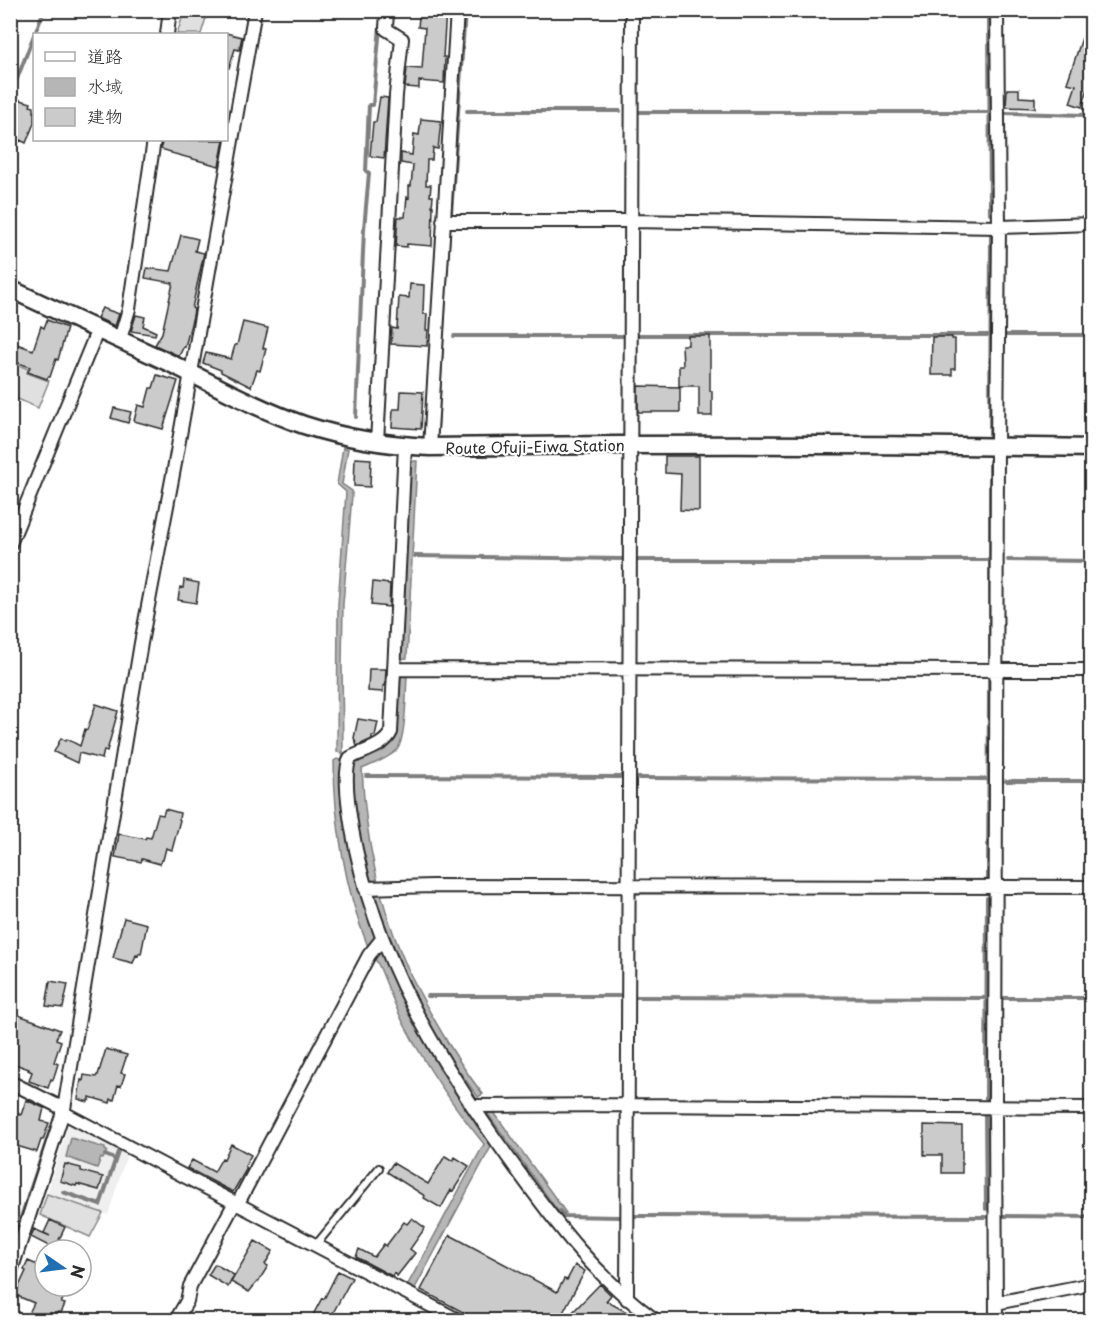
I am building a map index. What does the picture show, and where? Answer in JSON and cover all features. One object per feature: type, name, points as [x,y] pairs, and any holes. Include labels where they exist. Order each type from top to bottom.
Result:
[{"type":"main road","name":"Route Ofuji-Eiwa Station","points":[[11,290],[120,339],[252,403],[303,424],[339,435],[377,442],[430,447],[631,445],[1092,448]]},
{"type":"street","points":[[167,33],[170,10]]},
{"type":"street","points":[[10,1274],[63,1111],[141,644],[255,10]]},
{"type":"street","points":[[377,442],[396,95],[402,39],[386,29],[387,10]]},
{"type":"street","points":[[430,447],[457,10]]},
{"type":"street","points":[[627,1299],[632,10]]},
{"type":"street","points":[[996,1320],[999,227],[997,10]]},
{"type":"street","points":[[120,339],[129,309],[153,141]]},
{"type":"street","points":[[443,221],[630,221],[999,227],[1092,224]]},
{"type":"street","points":[[10,543],[98,329]]},
{"type":"street","points":[[405,446],[390,736],[385,741],[350,758],[347,765],[349,811],[356,851],[372,887],[382,939],[411,1003],[434,1046],[497,1142],[558,1226],[582,1255],[627,1299],[639,1315],[655,1320]]},
{"type":"street","points":[[394,669],[1092,670]]},
{"type":"street","points":[[372,887],[1092,887]]},
{"type":"street","points":[[176,1320],[187,1301],[190,1286],[369,955],[382,939]]},
{"type":"street","points":[[10,1082],[458,1320]]},
{"type":"street","points":[[473,1106],[1092,1108]]},
{"type":"street","points":[[996,1303],[1092,1284]]},
{"type":"lane","points":[[315,1246],[380,1168]]},
{"type":"shaded area","points":[[184,12],[206,18],[201,33],[177,33]]},
{"type":"shaded area","points":[[11,362],[28,369],[27,373],[49,381],[38,408],[11,396]]},
{"type":"shaded area","points":[[73,1125],[127,1154],[108,1215],[47,1194],[68,1126]]},
{"type":"shaded area","points":[[47,1194],[103,1213],[90,1237],[40,1215]]},
{"type":"water","points":[[343,447],[348,449],[342,484],[352,491],[352,495],[343,604],[343,753],[337,752],[338,604],[346,492],[337,484]]},
{"type":"water","points":[[417,461],[407,658],[399,659],[410,464]]},
{"type":"water","points":[[407,675],[405,716],[399,746],[396,751],[380,761],[362,769],[366,818],[374,866],[387,914],[404,960],[441,1031],[483,1094],[478,1097],[450,1059],[416,998],[382,918],[362,852],[355,808],[353,764],[384,749],[393,741],[398,724],[399,677]]},
{"type":"water","points":[[341,760],[344,812],[350,853],[374,936],[428,1048],[493,1143],[414,1290],[407,1286],[484,1144],[422,1057],[401,1019],[380,968],[367,944],[359,923],[342,854],[336,807],[334,761]]},
{"type":"water","points":[[493,1111],[566,1213],[560,1214],[487,1113]]},
{"type":"water","points":[[71,1138],[105,1148],[107,1151],[97,1168],[66,1157]]},
{"type":"building","points":[[423,10],[446,10],[444,83],[419,81],[419,88],[405,87],[407,68],[422,69],[425,28],[418,27],[419,17],[423,17]]},
{"type":"building","points":[[228,34],[242,37],[239,50],[235,49],[229,68]]},
{"type":"building","points":[[1082,38],[1092,41],[1092,90],[1088,89],[1082,107],[1070,103],[1076,85],[1067,83]]},
{"type":"building","points":[[1007,89],[1019,89],[1019,97],[1035,98],[1035,108],[1006,107]]},
{"type":"building","points":[[10,97],[31,103],[33,126],[26,143],[20,140],[10,160]]},
{"type":"building","points":[[380,97],[388,98],[384,158],[370,156],[373,122],[376,122]]},
{"type":"building","points":[[421,119],[441,121],[438,149],[433,148],[432,160],[427,160],[426,185],[431,185],[430,196],[433,196],[432,246],[407,244],[407,247],[396,246],[398,217],[405,217],[413,165],[401,163],[401,153],[412,155],[414,134],[419,135]]},
{"type":"building","points":[[162,141],[224,141],[219,166],[161,149]]},
{"type":"building","points":[[181,235],[198,239],[195,251],[204,253],[192,308],[194,309],[193,316],[185,347],[179,356],[155,345],[162,333],[173,283],[145,278],[147,268],[171,271]]},
{"type":"building","points":[[410,284],[424,285],[423,314],[427,314],[427,346],[391,344],[392,328],[397,329],[399,297],[409,298]]},
{"type":"building","points":[[102,308],[119,314],[115,326],[97,318]]},
{"type":"building","points":[[136,315],[145,317],[143,326],[156,332],[155,335],[131,331]]},
{"type":"building","points":[[47,320],[67,328],[58,360],[56,359],[50,377],[47,379],[28,372],[30,367],[10,360],[10,354],[14,343],[33,350],[41,326],[44,328]]},
{"type":"building","points":[[243,322],[268,328],[263,348],[266,349],[260,371],[257,370],[251,387],[203,363],[206,353],[231,359]]},
{"type":"building","points":[[688,336],[710,336],[712,416],[699,416],[699,386],[679,386],[679,366],[683,366],[682,345],[688,345]]},
{"type":"building","points":[[932,337],[955,339],[955,369],[952,369],[952,375],[931,375]]},
{"type":"building","points":[[157,375],[178,381],[163,429],[134,421],[138,405],[145,407],[150,388],[153,388]]},
{"type":"building","points":[[638,386],[680,387],[680,412],[638,412]]},
{"type":"building","points":[[401,391],[423,392],[421,429],[392,427],[393,409],[400,409]]},
{"type":"building","points":[[114,408],[131,412],[128,423],[111,418]]},
{"type":"building","points":[[665,456],[699,456],[699,511],[680,510],[681,474],[665,473]]},
{"type":"building","points":[[355,458],[371,459],[370,487],[354,486]]},
{"type":"building","points":[[184,580],[199,583],[196,603],[178,600],[180,587],[183,588]]},
{"type":"building","points":[[373,582],[390,584],[389,607],[371,605]]},
{"type":"building","points":[[369,669],[386,669],[383,692],[368,691]]},
{"type":"building","points":[[96,704],[118,711],[107,751],[104,750],[102,759],[79,753],[77,763],[54,752],[61,738],[80,746]]},
{"type":"building","points":[[358,719],[378,722],[375,736],[357,746],[354,738]]},
{"type":"building","points":[[165,809],[180,813],[180,820],[172,850],[166,848],[160,864],[142,859],[141,862],[115,857],[119,834],[151,838],[158,814],[163,815]]},
{"type":"building","points":[[124,918],[147,924],[141,954],[136,955],[133,963],[113,958]]},
{"type":"building","points":[[50,981],[68,984],[63,1008],[46,1006]]},
{"type":"building","points":[[10,1012],[60,1030],[56,1039],[61,1041],[54,1062],[58,1064],[48,1088],[29,1081],[32,1072],[12,1063],[15,1054],[10,1052]]},
{"type":"building","points":[[106,1049],[127,1055],[121,1073],[125,1074],[121,1086],[118,1085],[114,1100],[111,1099],[110,1103],[90,1097],[88,1102],[78,1099],[81,1080],[83,1081],[84,1075],[96,1077],[98,1075]]},
{"type":"building","points":[[26,1100],[44,1108],[41,1121],[49,1123],[37,1152],[10,1144],[14,1131],[11,1130],[17,1113],[21,1115]]},
{"type":"building","points":[[924,1125],[962,1126],[962,1173],[942,1173],[942,1155],[924,1155]]},
{"type":"building","points":[[231,1144],[251,1155],[245,1166],[247,1168],[233,1192],[187,1168],[192,1160],[214,1172],[222,1158],[224,1159]]},
{"type":"building","points":[[445,1156],[453,1161],[455,1157],[469,1166],[441,1208],[387,1172],[393,1163],[428,1184]]},
{"type":"building","points":[[65,1164],[103,1177],[99,1190],[60,1181]]},
{"type":"building","points":[[412,1218],[425,1228],[410,1249],[415,1253],[397,1276],[394,1273],[392,1276],[356,1257],[359,1249],[374,1257],[384,1244],[386,1246],[404,1222],[407,1224]]},
{"type":"building","points":[[50,1220],[65,1227],[60,1238],[31,1237],[34,1229],[50,1236],[44,1233]]},
{"type":"building","points":[[450,1235],[557,1292],[575,1265],[585,1271],[559,1320],[478,1320],[421,1290]]},
{"type":"building","points":[[255,1241],[273,1251],[265,1264],[268,1266],[249,1292],[231,1282]]},
{"type":"building","points":[[28,1261],[33,1263],[33,1298],[64,1298],[61,1303],[65,1304],[61,1313],[58,1312],[54,1320],[40,1320],[28,1315],[34,1303],[15,1295],[26,1271],[24,1270]]},
{"type":"building","points":[[215,1264],[234,1275],[228,1287],[208,1275]]},
{"type":"building","points":[[338,1271],[352,1278],[329,1320],[323,1320],[313,1315]]},
{"type":"building","points":[[600,1284],[611,1295],[606,1301],[642,1320],[565,1320]]},
{"type":"waterway","points":[[35,33],[44,10]]},
{"type":"waterway","points":[[451,214],[465,11]]},
{"type":"waterway","points":[[989,14],[990,214]]},
{"type":"waterway","points":[[356,417],[364,229],[369,173],[366,171],[369,105],[373,105],[380,26]]},
{"type":"waterway","points":[[10,82],[15,84],[33,38]]},
{"type":"waterway","points":[[467,111],[620,111]]},
{"type":"waterway","points":[[638,112],[990,112]]},
{"type":"waterway","points":[[1004,113],[1087,115]]},
{"type":"waterway","points":[[437,430],[449,231]]},
{"type":"waterway","points":[[990,436],[991,235]]},
{"type":"waterway","points":[[636,335],[990,335]]},
{"type":"waterway","points":[[1006,335],[1088,335]]},
{"type":"waterway","points":[[454,336],[622,336]]},
{"type":"waterway","points":[[990,461],[990,658]]},
{"type":"waterway","points":[[415,556],[622,559]]},
{"type":"waterway","points":[[637,560],[990,560]]},
{"type":"waterway","points":[[1008,560],[1092,561]]},
{"type":"waterway","points":[[988,879],[989,678]]},
{"type":"waterway","points":[[366,776],[622,777]]},
{"type":"waterway","points":[[636,778],[989,779]]},
{"type":"waterway","points":[[1006,781],[1092,781]]},
{"type":"waterway","points":[[986,1098],[987,898]]},
{"type":"waterway","points":[[427,996],[619,996]]},
{"type":"waterway","points":[[636,997],[986,998]]},
{"type":"waterway","points":[[1004,998],[1092,998]]},
{"type":"waterway","points":[[985,1113],[986,1209]]},
{"type":"waterway","points":[[10,1250],[51,1128]]},
{"type":"waterway","points":[[63,1192],[100,1205],[118,1152]]},
{"type":"waterway","points":[[105,1155],[115,1159]]},
{"type":"waterway","points":[[560,1211],[564,1216],[619,1217]]},
{"type":"waterway","points":[[633,1216],[986,1217]]},
{"type":"waterway","points":[[1002,1216],[1092,1217]]}]
